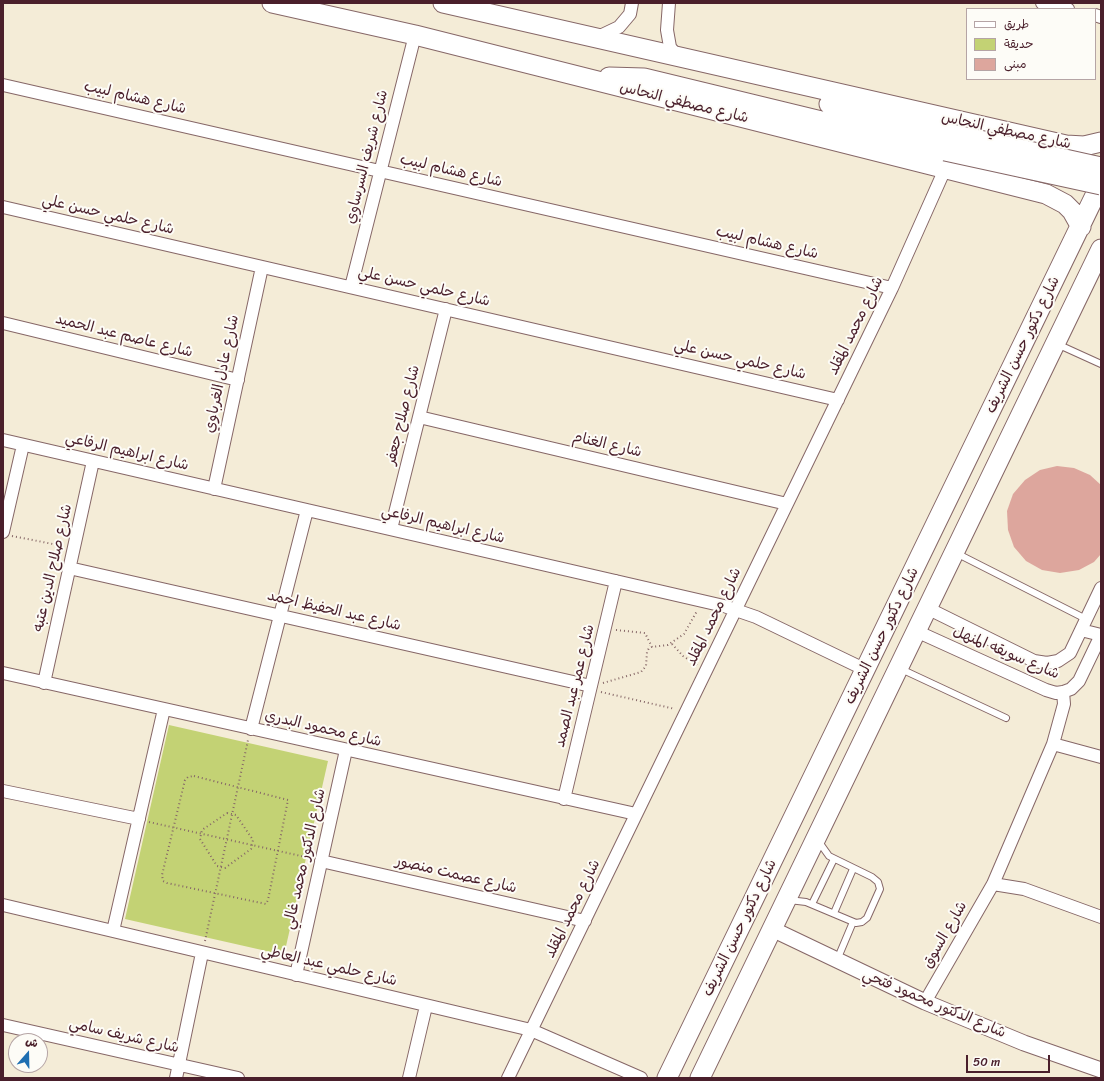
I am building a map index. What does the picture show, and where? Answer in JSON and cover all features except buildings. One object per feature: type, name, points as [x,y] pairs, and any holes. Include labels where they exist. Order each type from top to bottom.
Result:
[{"type":"main road","points":[[272,3],[415,35],[594,80],[619,76],[644,78],[1100,189]]},
{"type":"main road","name":"شارع مصطفي النحاس","points":[[443,3],[598,37],[1038,139],[1075,146],[1101,142]]},
{"type":"main road","points":[[676,55],[687,65],[704,72],[946,151],[1016,186],[1046,194],[1059,200],[1072,211],[1081,227]]},
{"type":"main road","points":[[1016,186],[1028,185],[1042,173],[1046,155],[1038,139]]},
{"type":"main road","points":[[946,151],[1101,167]]},
{"type":"main road","name":"شارع دكتور حسن الشريف","points":[[667,1078],[1100,189]]},
{"type":"main road","name":"شارع دكتور حسن الشريف","points":[[700,1078],[1101,249]]},
{"type":"main road","points":[[699,1013],[725,1025]]},
{"type":"street","points":[[598,37],[619,27],[630,14],[632,3]]},
{"type":"street","points":[[669,3],[668,36],[670,47],[676,55]]},
{"type":"street","points":[[1042,3],[1064,8]]},
{"type":"street","name":"شارع شريف السرساوي","points":[[351,287],[415,35]]},
{"type":"street","name":"شارع هشام لبيب","points":[[3,85],[892,288]]},
{"type":"street","name":"شارع محمد المقلد","points":[[508,1078],[892,288],[946,151]]},
{"type":"street","name":"شارع حلمي حسن علي","points":[[3,207],[838,400]]},
{"type":"street","name":"شارع عادل الغرباوي","points":[[214,488],[262,267]]},
{"type":"street","name":"شارع صلاح جعفر","points":[[391,529],[446,309]]},
{"type":"street","name":"شارع عاصم عبد الحميد","points":[[3,323],[238,380]]},
{"type":"street","name":"شارع الغنام","points":[[419,417],[787,504]]},
{"type":"street","name":"شارع ابراهيم الرفاعي","points":[[3,440],[736,609],[756,617],[866,670]]},
{"type":"street","points":[[7,534],[8,492],[23,445]]},
{"type":"street","name":"شارع صلاح الدين عتبه","points":[[44,682],[93,461]]},
{"type":"street","points":[[251,729],[307,510]]},
{"type":"street","name":"شارع عبد الحفيظ احمد","points":[[69,568],[591,688]]},
{"type":"street","name":"شارع عمر عبد الصمد","points":[[564,799],[616,581]]},
{"type":"street","name":"شارع سويقه المنهل","points":[[927,608],[1040,663],[1058,661],[1070,653],[1090,619],[1101,588]]},
{"type":"street","points":[[1090,619],[1101,635]]},
{"type":"street","name":"شارع سويقه المنهل","points":[[916,631],[1046,690],[1063,692],[1071,689],[1078,681],[1101,635]]},
{"type":"street","name":"شارع محمود البدري","points":[[3,673],[636,814]]},
{"type":"street","name":"شارع السوق","points":[[925,1002],[993,884],[1052,744],[1062,709],[1063,692]]},
{"type":"street","points":[[113,931],[164,710]]},
{"type":"street","points":[[1052,744],[1101,757]]},
{"type":"street","name":"شارع الدكتور محمد غالي","points":[[296,975],[346,750]]},
{"type":"street","points":[[3,791],[139,820]]},
{"type":"street","name":"شارع عصمت منصور","points":[[321,861],[585,921]]},
{"type":"street","points":[[993,884],[1024,889],[1101,917]]},
{"type":"street","name":"شارع حلمي عبد العاطي","points":[[3,905],[531,1030],[641,1078]]},
{"type":"street","name":"شارع الدكتور محمود فتحي","points":[[772,930],[925,1002],[1024,1043],[1101,1070]]},
{"type":"street","points":[[176,1078],[202,953]]},
{"type":"street","points":[[409,1078],[426,1006]]},
{"type":"street","name":"شارع شريف سامي","points":[[3,1025],[238,1078]]},
{"type":"lane","points":[[1055,343],[1101,364]]},
{"type":"lane","points":[[954,552],[1090,619]]},
{"type":"lane","points":[[898,668],[1006,718]]},
{"type":"lane","points":[[786,900],[800,900],[853,922],[859,923],[867,918],[880,889],[875,879],[834,859],[825,852],[817,836]]},
{"type":"lane","points":[[812,904],[834,859]]},
{"type":"lane","points":[[834,913],[853,869]]},
{"type":"lane","points":[[836,961],[853,922]]},
{"type":"path","points":[[7,534],[74,549]]},
{"type":"path","points":[[650,646],[660,647],[672,644],[684,634],[696,612],[709,602]]},
{"type":"path","points":[[591,688],[641,672],[646,666],[647,652],[650,646],[645,633],[605,628]]},
{"type":"path","points":[[672,644],[677,651],[690,661],[708,667]]},
{"type":"path","points":[[591,688],[686,711]]},
{"type":"path","points":[[202,953],[251,729]]},
{"type":"path","points":[[194,776],[288,800],[266,904],[167,883],[163,880],[162,875],[174,827],[185,780],[188,777],[194,776]]},
{"type":"path","points":[[227,813],[236,815],[253,840],[252,849],[225,868],[217,866],[200,839],[201,834],[202,830],[227,813]]},
{"type":"path","points":[[139,820],[321,861]]},
{"type":"green space","points":[[169,725],[328,761],[284,955],[125,919]]}]
